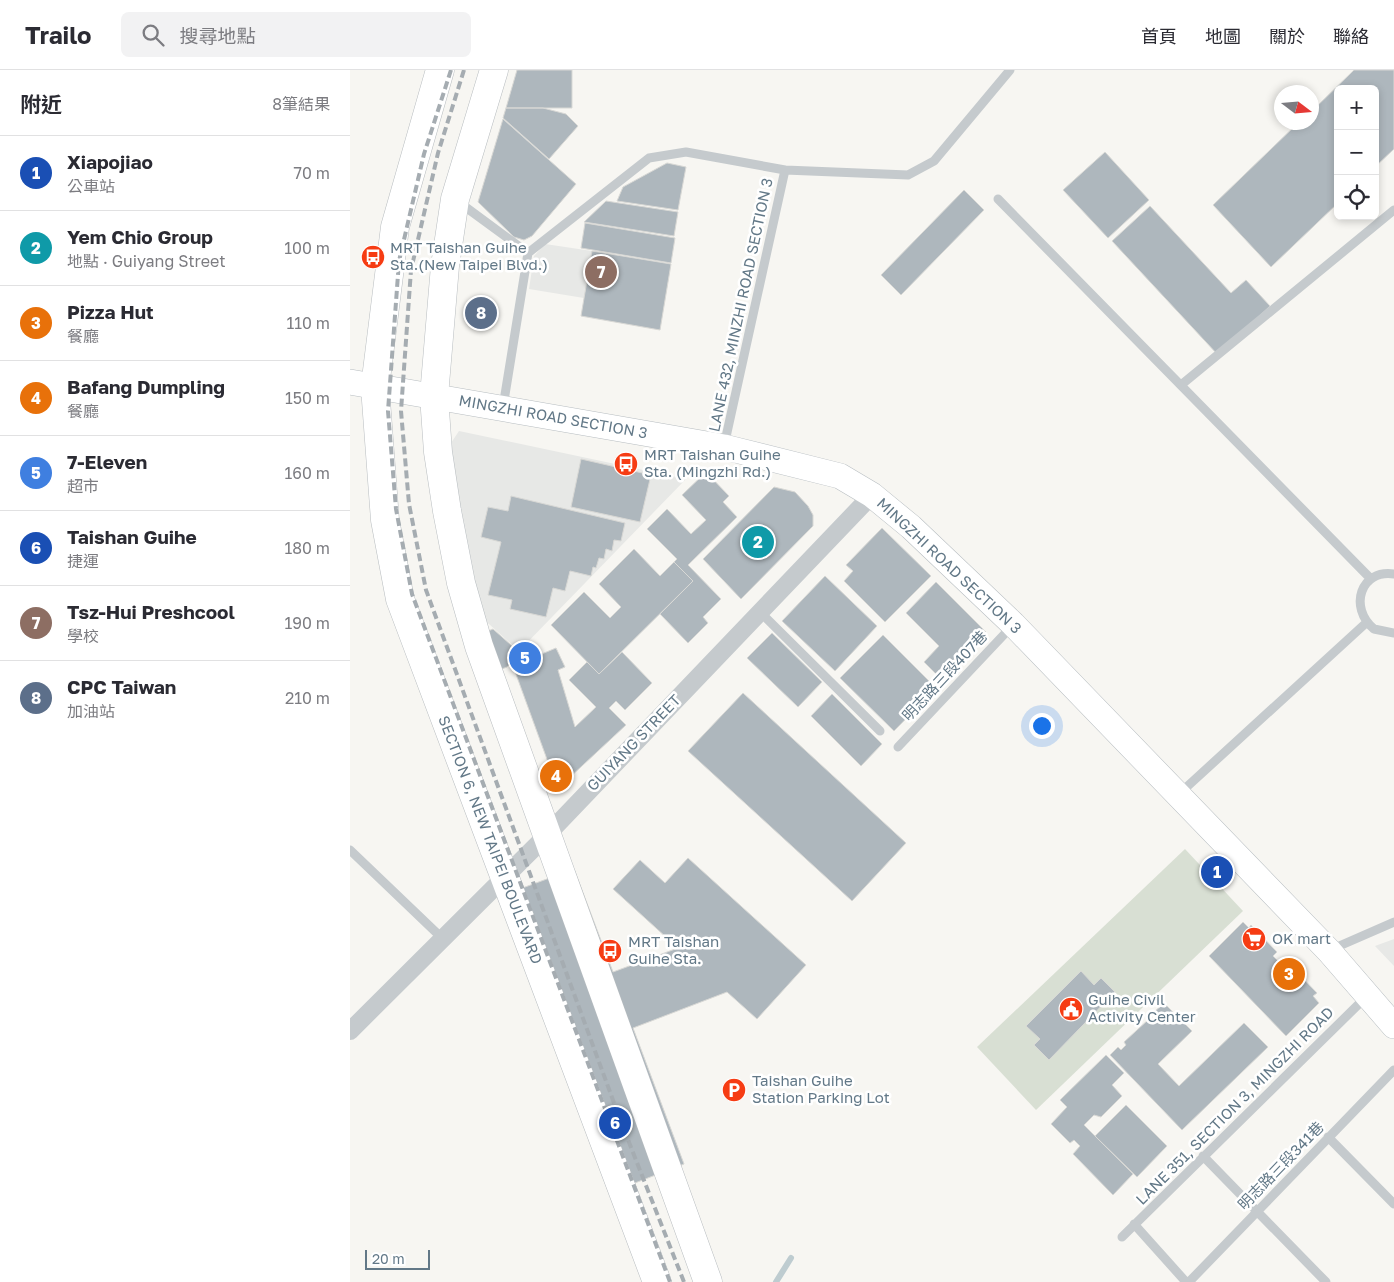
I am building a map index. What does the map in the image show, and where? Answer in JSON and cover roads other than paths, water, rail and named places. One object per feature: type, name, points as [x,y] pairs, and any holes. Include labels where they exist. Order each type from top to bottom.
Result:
[{"type":"main road","name":"SECTION 6, NEW TAIPEI BOULEVARD","points":[[440,70],[395,227],[362,385],[385,520],[400,599],[657,1282]]},
{"type":"main road","points":[[494,70],[455,199],[445,266],[434,396],[438,452],[460,583],[479,646],[546,836],[708,1282]]},
{"type":"main road","name":"MINGZHI ROAD SECTION 3","points":[[362,385],[724,447],[840,476],[872,495],[911,527],[1013,624],[1177,796],[1329,951],[1394,1026]]},
{"type":"street","name":"GUIYANG STREET","points":[[350,1031],[546,836],[872,495]]},
{"type":"lane","name":"LANE 432, MINZHI ROAD SECTION 3","points":[[724,447],[785,170],[908,175],[934,161],[1010,70]]},
{"type":"lane","points":[[503,408],[528,253],[648,158],[686,152],[785,170]]},
{"type":"lane","points":[[455,199],[528,253]]},
{"type":"lane","points":[[998,199],[1371,579]]},
{"type":"lane","points":[[1181,385],[1394,210]]},
{"type":"lane","points":[[1394,574],[1380,575],[1371,579],[1360,596],[1361,614],[1366,623],[1374,630],[1383,633],[1394,633]]},
{"type":"lane","points":[[760,612],[880,731]]},
{"type":"lane","points":[[1177,796],[1366,623]]},
{"type":"lane","name":"明志路三段407巷","points":[[898,747],[1013,624]]},
{"type":"lane","points":[[350,850],[443,939]]},
{"type":"lane","points":[[1329,951],[1394,922]]},
{"type":"lane","name":"LANE 351, SECTION 3, MINGZHI ROAD","points":[[1122,1237],[1367,995]]},
{"type":"lane","name":"明志路三段341巷","points":[[1188,1282],[1394,1070]]},
{"type":"lane","points":[[1328,1137],[1394,1204]]},
{"type":"lane","points":[[1204,1156],[1326,1282]]},
{"type":"lane","points":[[1134,1224],[1188,1282]]},
{"type":"waterway","points":[[776,1282],[791,1258]]},
{"type":"railway","points":[[451,70],[424,154],[399,261],[388,411],[396,509],[412,594],[670,1282]]},
{"type":"railway","points":[[464,70],[438,153],[411,270],[401,411],[409,504],[426,590],[621,1122],[684,1282]]},
{"type":"place","name":"MRT Taishan Guihe Sta.(New Taipei Blvd.)","points":[[373,257]]},
{"type":"place","name":"Tsz-Hui Preshcool","points":[[601,272]]},
{"type":"place","name":"CPC Taiwan","points":[[481,313]]},
{"type":"place","name":"MRT Taishan Guihe Sta. (Mingzhi Rd.)","points":[[626,464]]},
{"type":"place","name":"Yem Chio Group","points":[[758,542]]},
{"type":"place","name":"7-Eleven","points":[[525,658]]},
{"type":"place","name":"Bafang Dumpling","points":[[556,776]]},
{"type":"place","name":"Xiapojiao","points":[[1217,872]]},
{"type":"place","name":"OK mart","points":[[1254,939]]},
{"type":"place","name":"MRT Taishan Guihe Sta.","points":[[610,951]]},
{"type":"place","name":"Pizza Hut","points":[[1289,974]]},
{"type":"place","name":"Guihe Civil Activity Center","points":[[1071,1009]]},
{"type":"place","name":"Taishan Guihe Station Parking Lot","points":[[734,1090]]},
{"type":"place","name":"Taishan Guihe","points":[[615,1123]]}]
